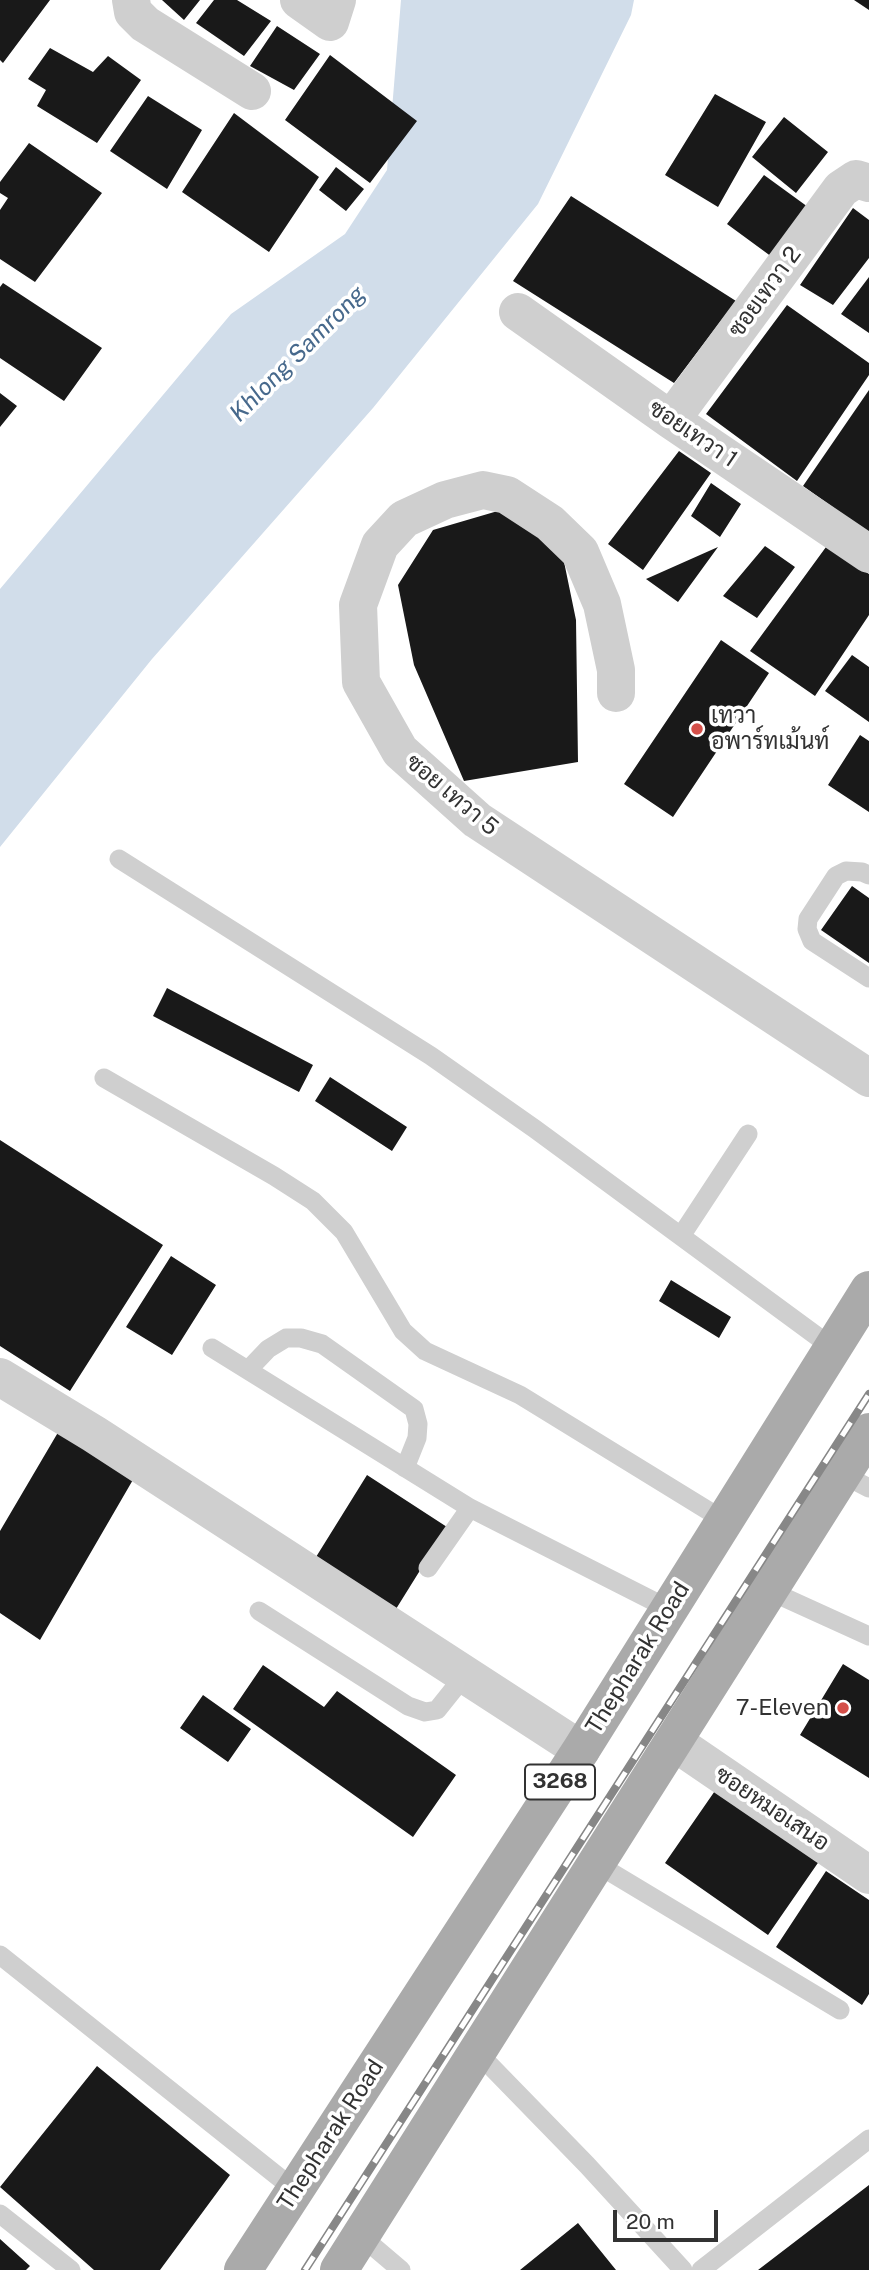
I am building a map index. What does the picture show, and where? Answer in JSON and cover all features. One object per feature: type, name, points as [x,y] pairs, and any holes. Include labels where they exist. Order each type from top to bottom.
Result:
[{"type":"main road","name":"Thepharak Road","points":[[243,2270],[580,1750],[869,1290]]},
{"type":"main road","points":[[339,2270],[771,1591],[855,1481],[869,1432]]},
{"type":"street","points":[[131,0],[133,12],[145,24],[251,91]]},
{"type":"street","points":[[299,0],[330,22],[337,0]]},
{"type":"street","name":"ซอยเทวา 2","points":[[671,420],[841,189],[856,179],[869,183]]},
{"type":"street","name":"ซอยเทวา 1","points":[[519,312],[671,420],[869,554]]},
{"type":"street","name":"ซอย เทวา 5","points":[[616,693],[616,670],[602,604],[580,552],[550,523],[508,495],[483,490],[444,500],[404,519],[380,545],[359,605],[361,682],[400,751],[477,820],[869,1078]]},
{"type":"street","points":[[0,1377],[94,1434],[580,1750]]},
{"type":"street","name":"ซอยหมอเสนอ","points":[[674,1742],[869,1875]]},
{"type":"lane","points":[[119,859],[430,1056],[535,1129],[833,1348]]},
{"type":"lane","points":[[869,876],[862,872],[846,871],[835,876],[808,919],[807,929],[813,941],[869,978]]},
{"type":"lane","points":[[104,1078],[274,1176],[321,1208],[344,1232],[403,1331],[425,1351],[520,1395],[725,1521]]},
{"type":"lane","points":[[681,1236],[748,1134]]},
{"type":"lane","points":[[248,1370],[268,1349],[286,1338],[301,1338],[322,1344],[414,1409],[418,1424],[416,1438],[405,1468]]},
{"type":"lane","points":[[212,1348],[470,1508],[669,1609]]},
{"type":"lane","points":[[428,1568],[470,1508]]},
{"type":"lane","points":[[771,1591],[869,1636]]},
{"type":"lane","points":[[259,1611],[408,1706],[425,1712],[437,1710],[465,1675]]},
{"type":"lane","points":[[597,1864],[839,2010]]},
{"type":"lane","points":[[0,1955],[295,2190]]},
{"type":"lane","points":[[477,2052],[587,2165],[683,2270]]},
{"type":"lane","points":[[701,2270],[869,2139]]},
{"type":"lane","points":[[0,2214],[71,2270]]},
{"type":"lane","points":[[361,2236],[401,2270]]},
{"type":"water","name":"Khlong Samrong","points":[[401,0],[634,0],[631,15],[538,204],[373,408],[152,659],[0,847],[0,589],[231,314],[345,234],[387,170]]},
{"type":"building","points":[[0,0],[50,0],[3,63],[0,60]]},
{"type":"building","points":[[162,0],[200,0],[184,20]]},
{"type":"building","points":[[214,0],[237,0],[271,21],[244,56],[196,23]]},
{"type":"building","points":[[854,0],[869,0],[869,10]]},
{"type":"building","points":[[277,26],[320,54],[294,90],[250,66]]},
{"type":"building","points":[[50,48],[93,72],[108,56],[141,80],[97,143],[37,106],[46,90],[28,79]]},
{"type":"building","points":[[330,55],[417,121],[370,183],[285,120]]},
{"type":"building","points":[[715,94],[766,122],[718,207],[665,175]]},
{"type":"building","points":[[148,96],[202,130],[167,189],[110,151]]},
{"type":"building","points":[[234,113],[319,177],[269,252],[182,192]]},
{"type":"building","points":[[784,117],[828,152],[796,193],[752,157]]},
{"type":"building","points":[[29,143],[102,193],[35,282],[0,259],[0,210],[8,198],[0,193],[0,182]]},
{"type":"building","points":[[336,167],[364,189],[346,211],[319,190]]},
{"type":"building","points":[[764,175],[808,207],[772,257],[727,224]]},
{"type":"building","points":[[571,196],[736,301],[674,383],[513,281]]},
{"type":"building","points":[[853,208],[869,220],[869,258],[833,305],[800,285]]},
{"type":"building","points":[[869,277],[869,333],[841,314]]},
{"type":"building","points":[[3,283],[102,348],[64,401],[0,358],[0,287]]},
{"type":"building","points":[[787,305],[869,363],[869,375],[797,481],[706,414]]},
{"type":"building","points":[[869,390],[869,533],[803,486]]},
{"type":"building","points":[[0,393],[17,406],[0,427]]},
{"type":"building","points":[[679,451],[711,473],[643,570],[608,544]]},
{"type":"building","points":[[711,483],[741,504],[720,537],[691,516]]},
{"type":"building","points":[[508,508],[562,552],[576,620],[578,762],[464,781],[414,665],[398,585],[433,530]]},
{"type":"building","points":[[765,546],[795,567],[757,618],[723,596]]},
{"type":"building","points":[[718,547],[678,602],[646,579]]},
{"type":"building","points":[[826,547],[869,574],[869,615],[815,696],[750,651]]},
{"type":"building","name":"เทวา อพาร์ทเม้นท์","points":[[721,640],[769,673],[673,817],[624,784]]},
{"type":"building","points":[[852,655],[869,667],[869,722],[825,691]]},
{"type":"building","points":[[860,735],[869,741],[869,812],[828,785]]},
{"type":"building","points":[[852,886],[869,898],[869,963],[821,930]]},
{"type":"building","points":[[167,988],[313,1065],[299,1092],[153,1016]]},
{"type":"building","points":[[330,1077],[407,1127],[392,1151],[315,1101]]},
{"type":"building","points":[[0,1140],[163,1245],[70,1391],[0,1346]]},
{"type":"building","points":[[171,1256],[216,1285],[172,1355],[126,1327]]},
{"type":"building","points":[[671,1280],[731,1317],[719,1338],[659,1301]]},
{"type":"building","points":[[60,1429],[134,1478],[40,1640],[0,1613],[0,1531]]},
{"type":"building","points":[[367,1475],[447,1527],[396,1609],[316,1557]]},
{"type":"building","name":"7-Eleven","points":[[843,1664],[869,1680],[869,1778],[800,1735]]},
{"type":"building","points":[[263,1665],[324,1707],[337,1691],[456,1775],[413,1837],[233,1709]]},
{"type":"building","points":[[203,1695],[251,1729],[228,1762],[180,1728]]},
{"type":"building","points":[[719,1785],[822,1857],[768,1935],[665,1863]]},
{"type":"building","points":[[826,1871],[869,1900],[869,1994],[862,2005],[776,1947]]},
{"type":"building","points":[[97,2066],[230,2175],[160,2270],[94,2270],[0,2187]]},
{"type":"building","points":[[869,2185],[869,2270],[758,2270]]},
{"type":"building","points":[[578,2223],[616,2270],[520,2270]]},
{"type":"building","points":[[0,2239],[30,2266],[26,2270],[0,2270]]},
{"type":"railway","points":[[305,2270],[869,1394]]},
{"type":"place","name":"เทวา อพาร์ทเม้นท์","points":[[697,729]]},
{"type":"place","name":"7-Eleven","points":[[843,1708]]}]
